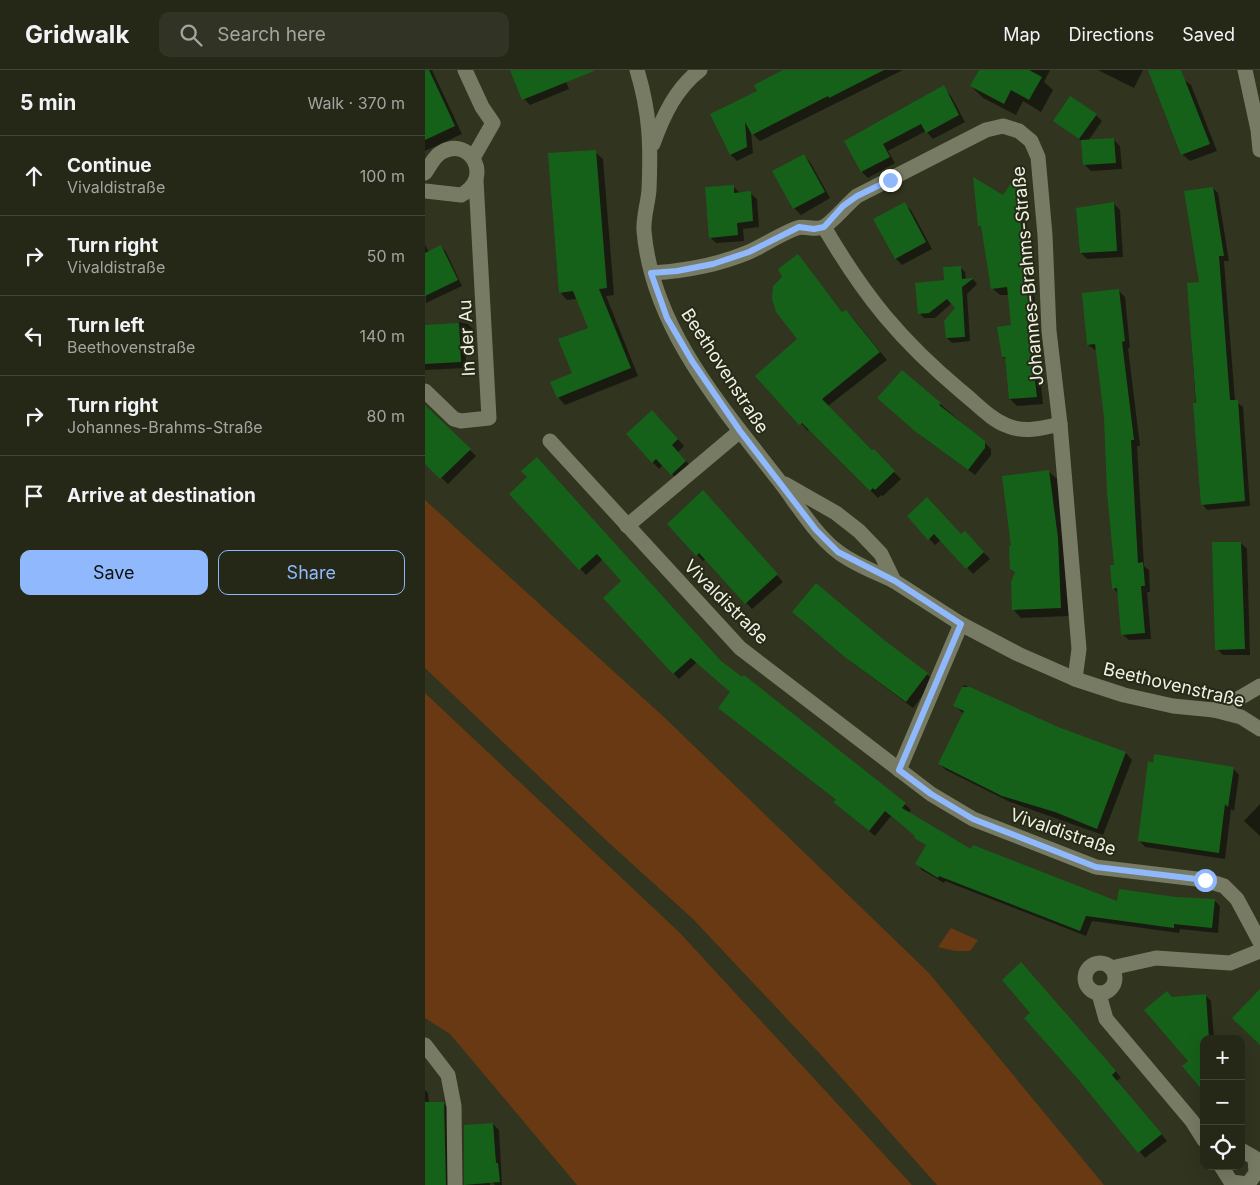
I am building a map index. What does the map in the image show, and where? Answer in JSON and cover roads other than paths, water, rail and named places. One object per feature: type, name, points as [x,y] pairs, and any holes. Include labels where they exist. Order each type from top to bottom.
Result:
[{"type":"street","points":[[425,173],[436,156],[443,151],[459,149],[473,158],[493,123],[482,107],[465,70]]},
{"type":"street","name":"Beethovenstraße","points":[[637,70],[647,104],[651,150],[644,230],[651,273],[667,318],[692,361],[740,431],[816,530],[838,552],[895,581],[961,624],[1018,654],[1075,679],[1124,695],[1173,706],[1214,710],[1241,717],[1260,728]]},
{"type":"street","points":[[651,150],[661,122],[683,84],[700,70]]},
{"type":"street","points":[[1243,72],[1259,130],[1260,150]]},
{"type":"street","name":"Johannes-Brahms-Straße","points":[[824,227],[843,206],[857,196],[986,130],[1003,126],[1019,131],[1031,141],[1038,157],[1042,184],[1049,331],[1060,424],[1079,649],[1075,679]]},
{"type":"street","name":"In der Au","points":[[425,391],[454,419],[461,421],[489,418],[477,172],[473,158]]},
{"type":"street","points":[[425,191],[461,195],[473,186],[476,180]]},
{"type":"street","points":[[651,273],[677,271],[713,264],[749,252],[799,227],[814,229],[824,227],[847,265],[877,308],[909,345],[979,406],[1007,426],[1029,430],[1060,424]]},
{"type":"street","points":[[627,526],[740,431]]},
{"type":"street","name":"Vivaldistraße","points":[[550,441],[741,648],[931,794],[973,819],[1096,867],[1205,880],[1224,886],[1237,900],[1260,942]]},
{"type":"street","name":"Beethovenstraße","points":[[778,480],[836,513],[859,531],[881,554],[895,581]]},
{"type":"street","points":[[899,770],[961,624]]},
{"type":"street","points":[[1214,710],[1231,703],[1260,686]]},
{"type":"street","points":[[1111,968],[1156,958],[1230,963],[1260,951]]},
{"type":"street","points":[[1099,994],[1113,987],[1115,977],[1107,964],[1097,962],[1085,972],[1087,987],[1099,994],[1106,1019],[1198,1124]]},
{"type":"street","points":[[425,1045],[448,1075],[454,1106],[455,1185]]},
{"type":"street","points":[[1224,1170],[1231,1182],[1248,1184],[1256,1173],[1255,1158],[1245,1152]]}]
